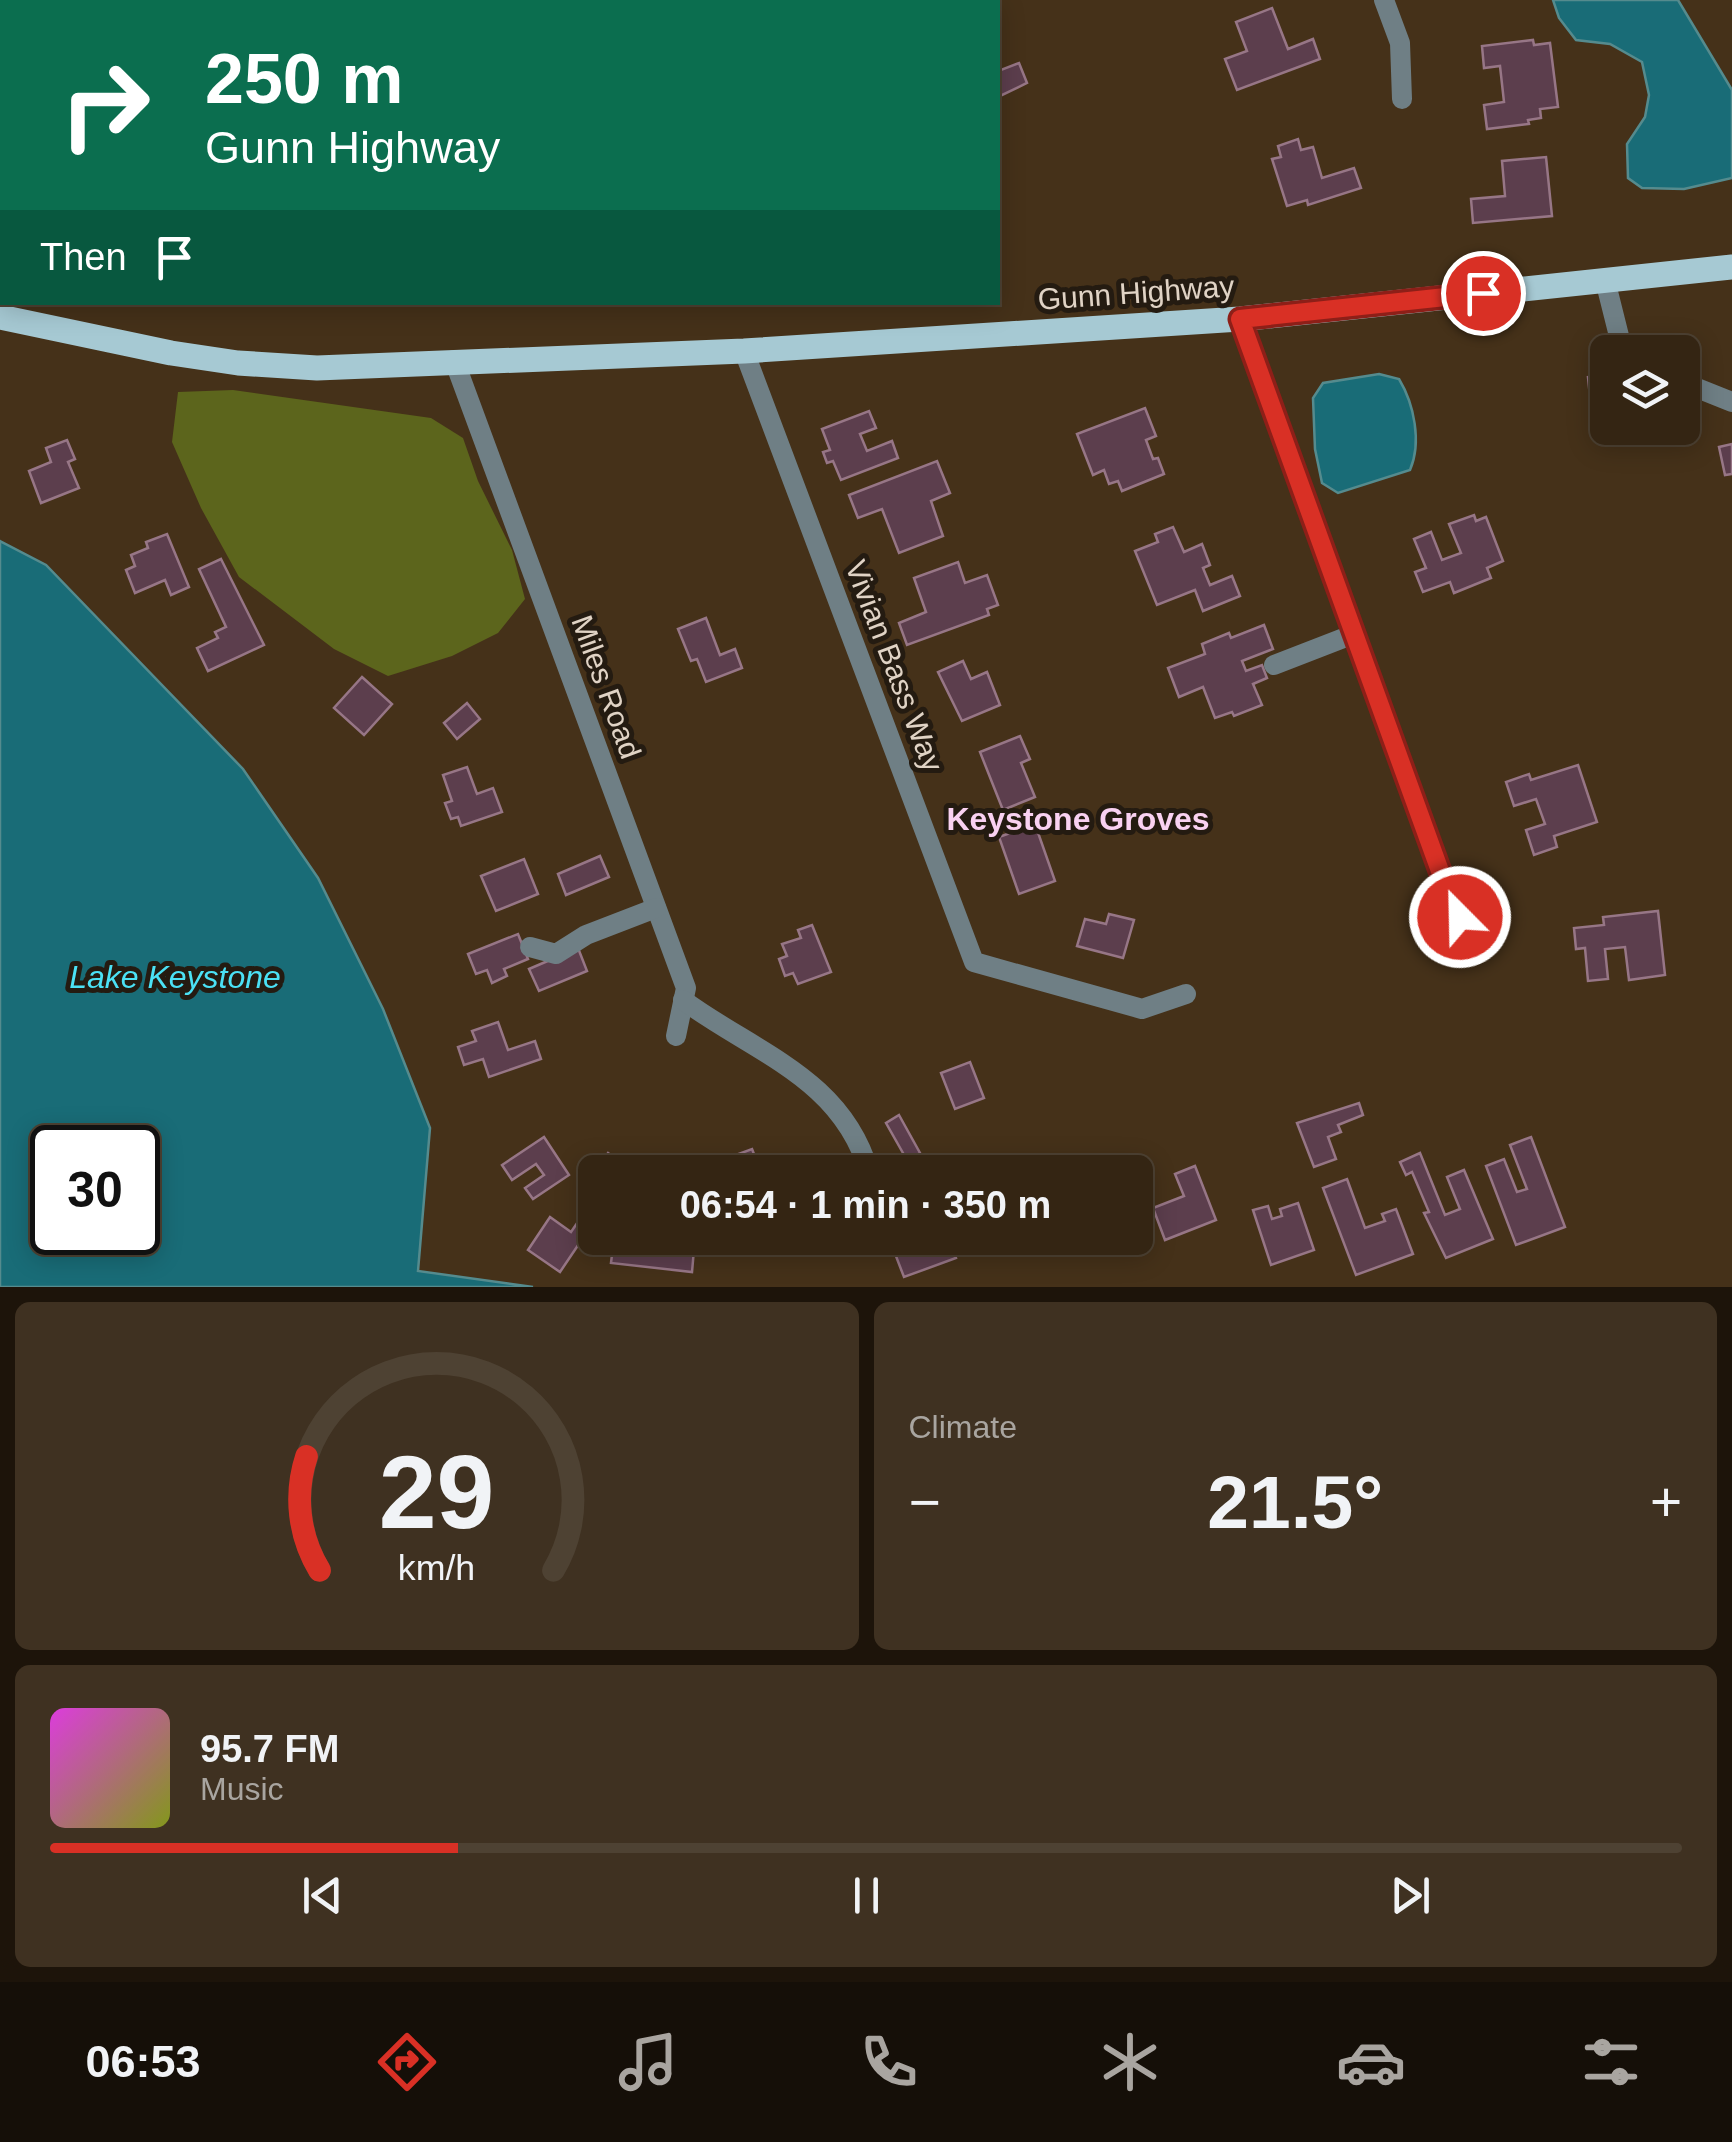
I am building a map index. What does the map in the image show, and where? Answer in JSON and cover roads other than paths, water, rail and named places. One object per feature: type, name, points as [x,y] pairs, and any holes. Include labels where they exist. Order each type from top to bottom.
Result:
[{"type":"main road","name":"Gunn Highway","points":[[0,317],[238,363],[317,368],[744,351],[1240,319],[1732,267]]},
{"type":"main road","name":"Gunn Highway","points":[[0,306],[66,331]]},
{"type":"street","points":[[1384,0],[1400,43],[1402,99]]},
{"type":"street","points":[[1606,280],[1618,335]]},
{"type":"street","points":[[1240,319],[1444,882],[1453,888],[1468,945]]},
{"type":"street","name":"Vivian Bass Way","points":[[744,351],[974,962],[1142,1009],[1186,994]]},
{"type":"street","name":"Miles Road","points":[[454,360],[686,988],[676,1036]]},
{"type":"street","points":[[1700,389],[1732,402]]},
{"type":"street","points":[[1274,666],[1354,634]]},
{"type":"street","points":[[530,948],[556,954],[586,935],[656,908]]},
{"type":"street","points":[[682,1000],[816,1086],[854,1134],[862,1155]]},
{"type":"water","points":[[1553,0],[1678,0],[1732,90],[1732,178],[1684,189],[1642,188],[1628,178],[1627,144],[1645,117],[1649,95],[1642,62],[1610,44],[1576,40],[1559,18]]},
{"type":"water","points":[[1379,374],[1399,379],[1409,400],[1415,423],[1414,459],[1410,470],[1338,493],[1322,483],[1315,449],[1313,398],[1323,383]]},
{"type":"water","name":"Lake Keystone","points":[[0,541],[46,565],[243,769],[318,878],[383,1009],[430,1128],[418,1271],[533,1287],[0,1287]]},
{"type":"district","name":"Keystone Groves","points":[[1078,819]]}]
